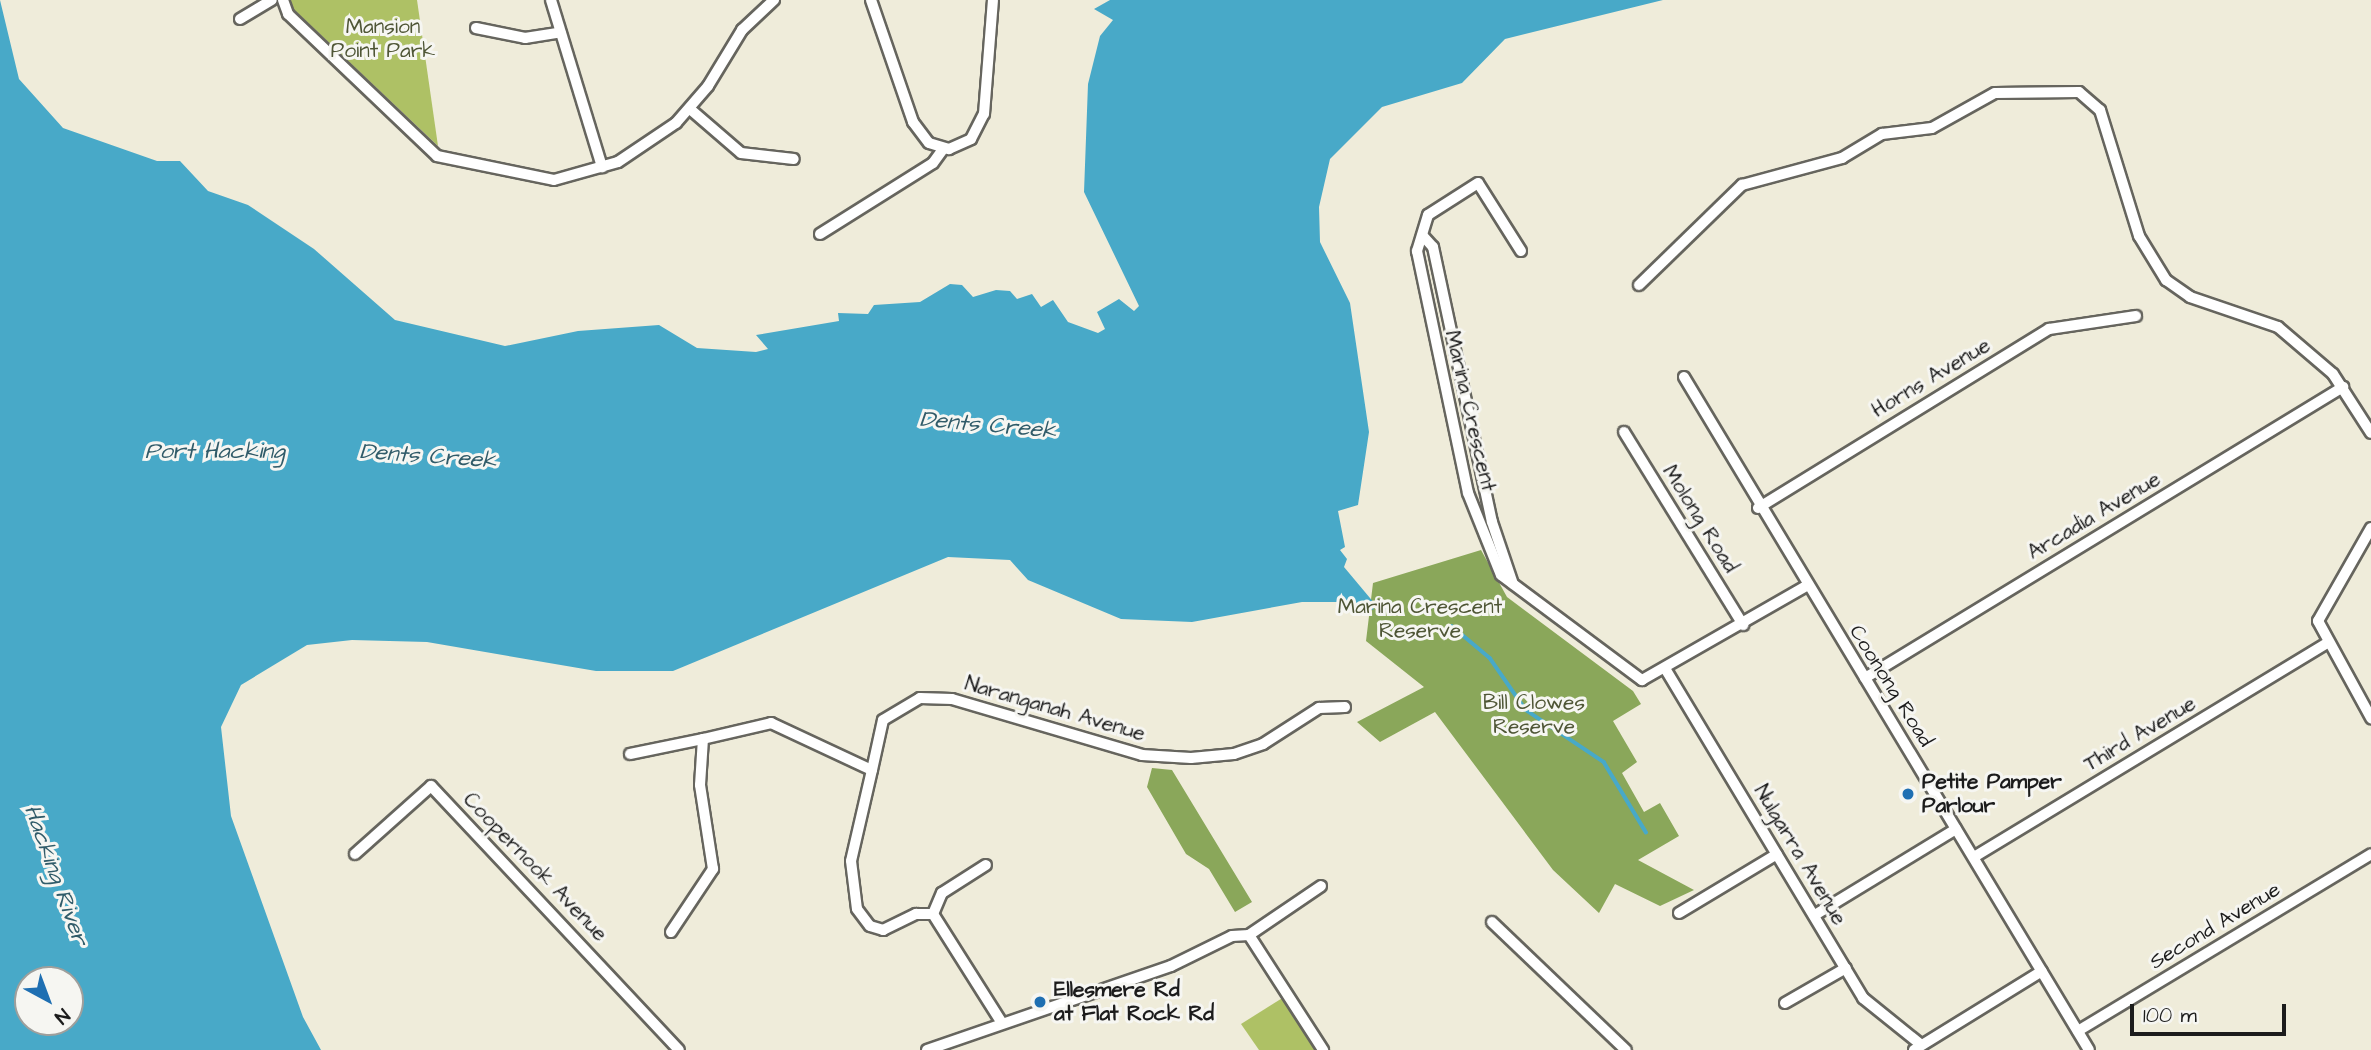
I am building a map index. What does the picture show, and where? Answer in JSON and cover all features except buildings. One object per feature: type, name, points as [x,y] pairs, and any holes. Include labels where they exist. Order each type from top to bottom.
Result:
[{"type":"street","points":[[240,19],[272,0]]},
{"type":"street","points":[[282,0],[288,13],[441,159],[554,180],[602,167],[634,154],[690,109],[742,30],[774,0]]},
{"type":"street","points":[[551,0],[602,167]]},
{"type":"street","points":[[871,0],[914,122],[943,149]]},
{"type":"street","points":[[820,234],[933,163],[943,149],[963,145],[981,123],[993,0]]},
{"type":"street","points":[[476,28],[525,38],[561,32]]},
{"type":"street","points":[[1639,285],[1742,185],[1842,158],[1882,134],[1932,128],[1996,93],[2079,92],[2100,110],[2139,236],[2166,280],[2190,297],[2278,327],[2343,387],[2371,433]]},
{"type":"street","points":[[690,109],[741,153],[794,159]]},
{"type":"street","name":"Marina Crescent","points":[[1521,251],[1478,183],[1431,212],[1417,251],[1471,505],[1491,556],[1513,584],[1637,679],[1666,670],[1806,586]]},
{"type":"street","name":"Marina Crescent","points":[[1423,236],[1433,247],[1492,522],[1513,584]]},
{"type":"street","name":"Horns Avenue","points":[[1758,508],[2049,329],[2136,316]]},
{"type":"street","name":"Coonong Road","points":[[1684,377],[1758,508],[1865,678],[2090,1050]]},
{"type":"street","name":"Arcadia Avenue","points":[[1865,678],[2343,387]]},
{"type":"street","name":"Molong Road","points":[[1624,432],[1743,625]]},
{"type":"street","points":[[2371,528],[2319,613],[2326,645],[2371,718]]},
{"type":"street","name":"Third Avenue","points":[[1974,857],[2326,645]]},
{"type":"street","name":"Nulgarra Avenue","points":[[1666,670],[1866,1002],[1916,1047]]},
{"type":"street","name":"Naranganah Avenue","points":[[933,914],[916,914],[883,930],[870,926],[857,909],[851,861],[883,720],[920,698],[952,699],[1142,755],[1191,758],[1234,754],[1263,744],[1319,708],[1345,707]]},
{"type":"street","points":[[630,754],[771,723],[872,770]]},
{"type":"street","points":[[671,932],[713,869],[700,785],[703,739]]},
{"type":"street","name":"Coopernook Avenue","points":[[355,854],[431,786],[679,1050]]},
{"type":"street","points":[[1815,915],[1956,829]]},
{"type":"street","points":[[1679,913],[1776,854]]},
{"type":"street","name":"Second Avenue","points":[[2078,1031],[2371,854]]},
{"type":"street","points":[[986,865],[942,893],[933,914],[1002,1023]]},
{"type":"street","points":[[927,1050],[1171,966],[1231,936],[1249,935],[1321,886]]},
{"type":"street","points":[[1492,922],[1626,1050]]},
{"type":"street","points":[[1249,935],[1324,1050]]},
{"type":"street","points":[[1784,1003],[1846,968]]},
{"type":"street","points":[[1916,1047],[2042,971]]},
{"type":"green space","name":"Mansion Point Park","points":[[291,0],[417,0],[438,146],[287,3]]},
{"type":"green space","name":"Bill Clowes Reserve","points":[[1481,550],[1507,597],[1633,691],[1641,704],[1613,721],[1637,762],[1622,773],[1644,812],[1660,803],[1679,836],[1638,860],[1694,890],[1660,906],[1615,884],[1599,913],[1553,870],[1435,712],[1380,742],[1357,722],[1424,687],[1366,641],[1373,583]]},
{"type":"green space","points":[[1152,768],[1172,770],[1252,902],[1235,912],[1209,869],[1186,854],[1147,787]]},
{"type":"green space","points":[[1284,997],[1317,1050],[1259,1050],[1241,1024]]},
{"type":"water","name":"Port Hacking","points":[[0,0],[19,79],[63,128],[157,161],[180,161],[208,191],[248,205],[314,249],[395,320],[505,346],[578,331],[659,325],[697,348],[756,352],[768,349],[756,335],[839,321],[838,313],[868,314],[874,305],[920,302],[950,284],[962,285],[973,297],[996,290],[1010,291],[1017,299],[1032,294],[1041,307],[1053,300],[1068,322],[1098,333],[1105,329],[1097,312],[1119,299],[1134,311],[1139,306],[1084,192],[1088,84],[1100,36],[1113,20],[1094,9],[1110,0],[1663,0],[1505,39],[1462,83],[1382,107],[1330,159],[1319,207],[1320,242],[1350,303],[1369,432],[1358,505],[1338,511],[1345,547],[1340,550],[1347,559],[1344,567],[1375,604],[1373,610],[1353,602],[1302,602],[1192,622],[1121,619],[1028,580],[1010,560],[948,557],[673,671],[596,671],[427,642],[352,640],[307,645],[241,685],[221,727],[231,816],[303,1017],[321,1050],[0,1050]]},
{"type":"waterway","points":[[1373,605],[1395,609]]},
{"type":"waterway","points":[[1452,626],[1490,658],[1526,710],[1604,762],[1646,832]]},
{"type":"place","name":"Petite Pamper Parlour","points":[[1908,794]]},
{"type":"place","name":"Ellesmere Rd at Flat Rock Rd","points":[[1040,1002]]},
{"type":"water label","name":"Dents Creek","points":[[988,425]]},
{"type":"water label","name":"Dents Creek","points":[[428,456]]},
{"type":"water label","name":"Hacking River","points":[[56,875]]},
{"type":"park label","name":"Marina Crescent Reserve","points":[[1420,619]]}]
